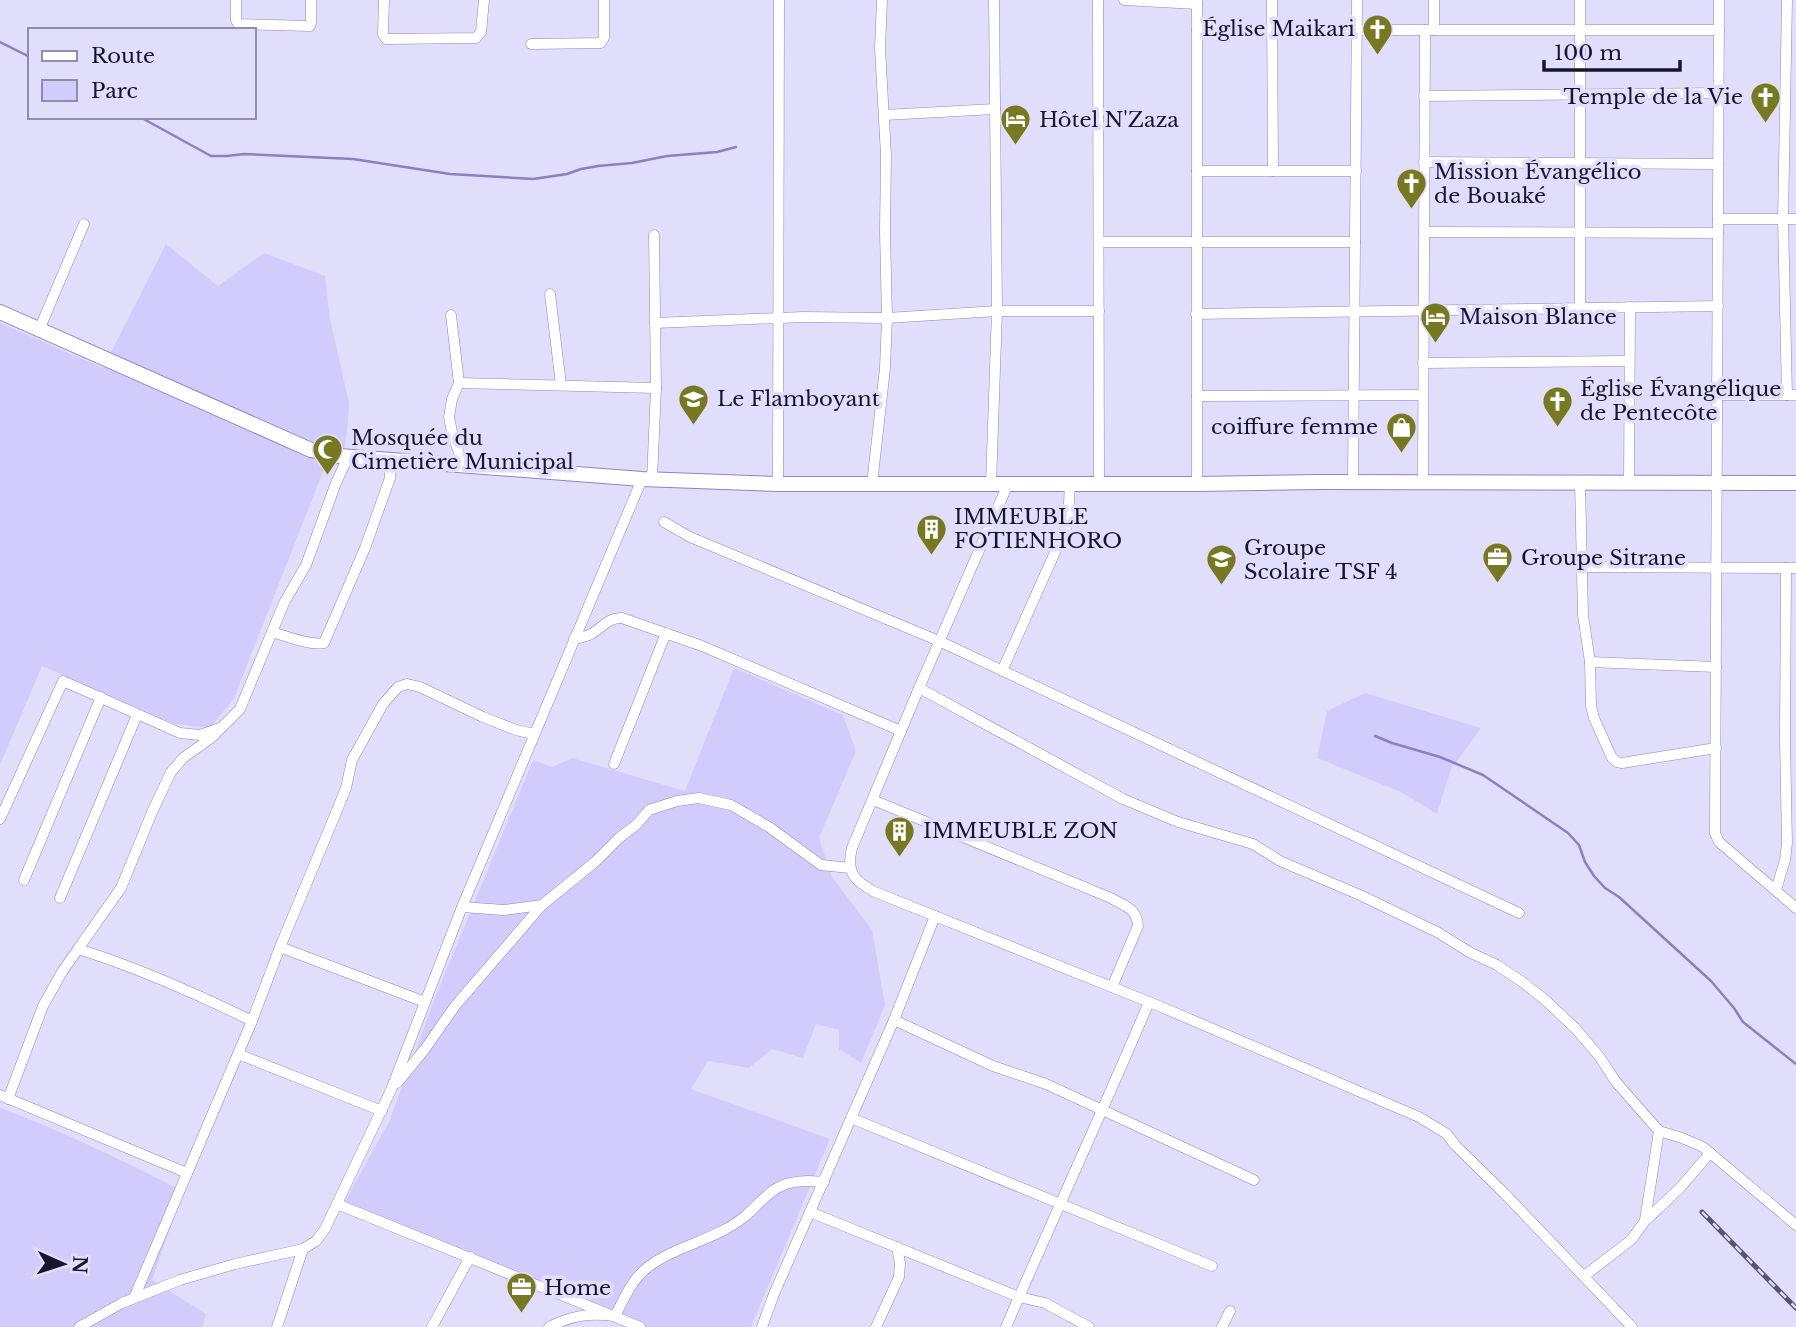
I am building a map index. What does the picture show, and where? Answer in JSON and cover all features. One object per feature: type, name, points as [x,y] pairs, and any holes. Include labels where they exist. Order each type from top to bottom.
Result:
[{"type":"street","points":[[236,0],[238,24],[310,26],[311,0]]},
{"type":"street","points":[[384,0],[383,34],[386,38],[476,38],[481,32],[484,0]]},
{"type":"street","points":[[531,44],[601,43],[604,38],[604,0]]},
{"type":"street","points":[[778,484],[779,0]]},
{"type":"street","points":[[872,484],[885,368],[887,318],[886,155],[880,48],[882,0]]},
{"type":"street","points":[[991,484],[997,311],[994,0]]},
{"type":"street","points":[[1098,0],[1098,484]]},
{"type":"street","points":[[1124,0],[1196,2],[1197,484]]},
{"type":"street","points":[[1272,0],[1273,171]]},
{"type":"street","points":[[1353,482],[1357,0]]},
{"type":"street","points":[[1423,483],[1424,96],[1434,0]]},
{"type":"street","points":[[1580,0],[1580,308]]},
{"type":"street","points":[[1719,0],[1715,833],[1716,838],[1796,908]]},
{"type":"street","points":[[1718,395],[1791,395],[1783,219],[1790,139],[1787,0]]},
{"type":"street","points":[[1196,30],[1719,30]]},
{"type":"street","points":[[1424,96],[1718,93]]},
{"type":"street","points":[[884,116],[995,109]]},
{"type":"street","points":[[1424,162],[1718,164]]},
{"type":"street","points":[[1196,172],[1356,171]]},
{"type":"street","points":[[1718,219],[1796,219]]},
{"type":"street","points":[[39,330],[85,224]]},
{"type":"street","points":[[1424,232],[1718,233]]},
{"type":"street","points":[[79,1327],[134,1298],[180,1280],[303,1249],[316,1241],[325,1229],[382,1111],[534,734],[647,479],[656,388],[654,235]]},
{"type":"street","points":[[1098,243],[1355,242]]},
{"type":"street","points":[[550,294],[561,385]]},
{"type":"street","points":[[1196,314],[1718,306]]},
{"type":"street","points":[[1629,482],[1630,307]]},
{"type":"street","points":[[655,323],[803,317],[887,318],[997,311],[1098,311]]},
{"type":"street","points":[[0,312],[311,450],[348,457],[647,479],[778,484],[1796,483]]},
{"type":"street","points":[[451,315],[459,383],[452,399],[449,417],[463,465]]},
{"type":"street","points":[[1423,363],[1628,361]]},
{"type":"street","points":[[459,383],[656,388]]},
{"type":"street","points":[[1196,396],[1423,395]]},
{"type":"street","points":[[187,1173],[4,1097],[43,1006],[62,972],[121,888],[171,772],[183,758],[211,738],[240,709],[284,603],[306,565],[348,457]]},
{"type":"street","points":[[272,632],[320,645],[324,643],[374,525],[390,478],[390,460]]},
{"type":"street","points":[[1580,482],[1583,615],[1590,662],[1590,694],[1594,718],[1612,758],[1622,763],[1716,748]]},
{"type":"street","points":[[1008,484],[852,848],[849,868],[855,878],[875,892],[1149,1002],[1412,1114],[1447,1134],[1632,1327]]},
{"type":"street","points":[[1002,671],[1068,523],[1070,484]]},
{"type":"street","points":[[664,522],[691,537],[939,641],[1519,912]]},
{"type":"street","points":[[1581,567],[1791,568],[1785,740],[1787,843],[1776,890]]},
{"type":"street","points":[[574,639],[590,635],[617,617],[702,646],[901,731]]},
{"type":"street","points":[[614,764],[666,633]]},
{"type":"street","points":[[1590,662],[1716,667]]},
{"type":"street","points":[[0,819],[63,681],[180,733],[200,735],[223,726]]},
{"type":"street","points":[[134,1298],[338,810],[352,760],[383,704],[398,687],[407,684],[420,687],[482,717],[534,734]]},
{"type":"street","points":[[919,688],[1123,799],[1178,821],[1253,844],[1280,861],[1360,895],[1497,965],[1544,999],[1576,1029],[1616,1082],[1659,1131],[1703,1147],[1796,1226]]},
{"type":"street","points":[[24,880],[101,698]]},
{"type":"street","points":[[60,898],[138,715]]},
{"type":"street","points":[[1785,740],[1796,746]]},
{"type":"street","points":[[391,1090],[425,1049],[455,1006],[542,905],[595,862],[649,810],[677,801],[699,798],[731,805],[769,827],[821,865],[849,868]]},
{"type":"street","points":[[873,800],[1111,898],[1135,912],[1139,926],[1112,987]]},
{"type":"street","points":[[462,907],[504,910],[542,905]]},
{"type":"street","points":[[762,1327],[894,1020],[934,916]]},
{"type":"street","points":[[280,947],[425,1002]]},
{"type":"street","points":[[78,949],[190,990],[252,1021]]},
{"type":"street","points":[[1006,1327],[1149,1002]]},
{"type":"street","points":[[894,1020],[993,1066],[1046,1084],[1254,1180]]},
{"type":"street","points":[[238,1054],[382,1111]]},
{"type":"street","points":[[851,1118],[1212,1266]]},
{"type":"street","points":[[1645,1221],[1659,1131]]},
{"type":"street","points":[[1584,1276],[1631,1240],[1645,1221],[1679,1189],[1710,1153]]},
{"type":"street","points":[[615,1316],[634,1282],[646,1268],[744,1218],[766,1196],[785,1184],[801,1181],[824,1182]]},
{"type":"street","points":[[337,1204],[639,1327]]},
{"type":"street","points":[[810,1212],[1019,1297],[1045,1303],[1089,1327]]},
{"type":"street","points":[[876,1327],[899,1277],[897,1247]]},
{"type":"street","points":[[277,1327],[303,1249]]},
{"type":"street","points":[[432,1327],[470,1257]]},
{"type":"street","points":[[1223,1327],[1230,1311]]},
{"type":"street","points":[[549,1327],[570,1317],[595,1314],[615,1316]]},
{"type":"green space","points":[[166,244],[218,286],[264,253],[325,276],[330,319],[349,403],[342,466],[326,464],[234,698],[210,728],[175,724],[42,666],[0,765],[0,323],[103,368]]},
{"type":"green space","points":[[734,668],[843,715],[856,751],[819,838],[832,877],[872,930],[885,1005],[861,1063],[839,1049],[839,1030],[816,1024],[803,1058],[772,1049],[749,1068],[708,1061],[691,1089],[830,1139],[751,1327],[647,1327],[344,1203],[389,1122],[433,1003],[533,760],[552,767],[572,758],[685,791]]},
{"type":"green space","points":[[1365,693],[1481,728],[1451,769],[1437,814],[1401,792],[1317,758],[1327,711]]},
{"type":"green space","points":[[0,1108],[70,1136],[183,1191],[152,1280],[206,1314],[202,1327],[0,1327]]},
{"type":"waterway","points":[[0,42],[28,56]]},
{"type":"waterway","points":[[144,119],[211,156],[244,154],[353,159],[450,174],[533,179],[598,166],[717,152],[736,147]]},
{"type":"waterway","points":[[1375,736],[1440,757],[1483,775],[1568,833],[1579,845],[1585,862],[1605,888],[1619,897],[1711,981],[1743,1022],[1796,1064]]},
{"type":"railway","points":[[1702,1212],[1796,1308]]},
{"type":"place","name":"Église Maikari","points":[[1378,56]]},
{"type":"place","name":"Temple de la Vie","points":[[1766,124]]},
{"type":"place","name":"Hôtel N'Zaza","points":[[1016,147]]},
{"type":"place","name":"Mission Évangélico de Bouaké","points":[[1411,211]]},
{"type":"place","name":"Maison Blance","points":[[1436,344]]},
{"type":"place","name":"Le Flamboyant","points":[[694,426]]},
{"type":"place","name":"Église Évangélique de Pentecôte","points":[[1557,428]]},
{"type":"place","name":"coiffure femme","points":[[1401,454]]},
{"type":"place","name":"Mosquée du Cimetière Municipal","points":[[328,477]]},
{"type":"place","name":"IMMEUBLE FOTIENHORO","points":[[931,556]]},
{"type":"place","name":"Groupe Sitrane","points":[[1498,585]]},
{"type":"place","name":"Groupe Scolaire TSF 4","points":[[1221,587]]},
{"type":"place","name":"IMMEUBLE ZON","points":[[900,858]]},
{"type":"place","name":"Home","points":[[521,1315]]}]
